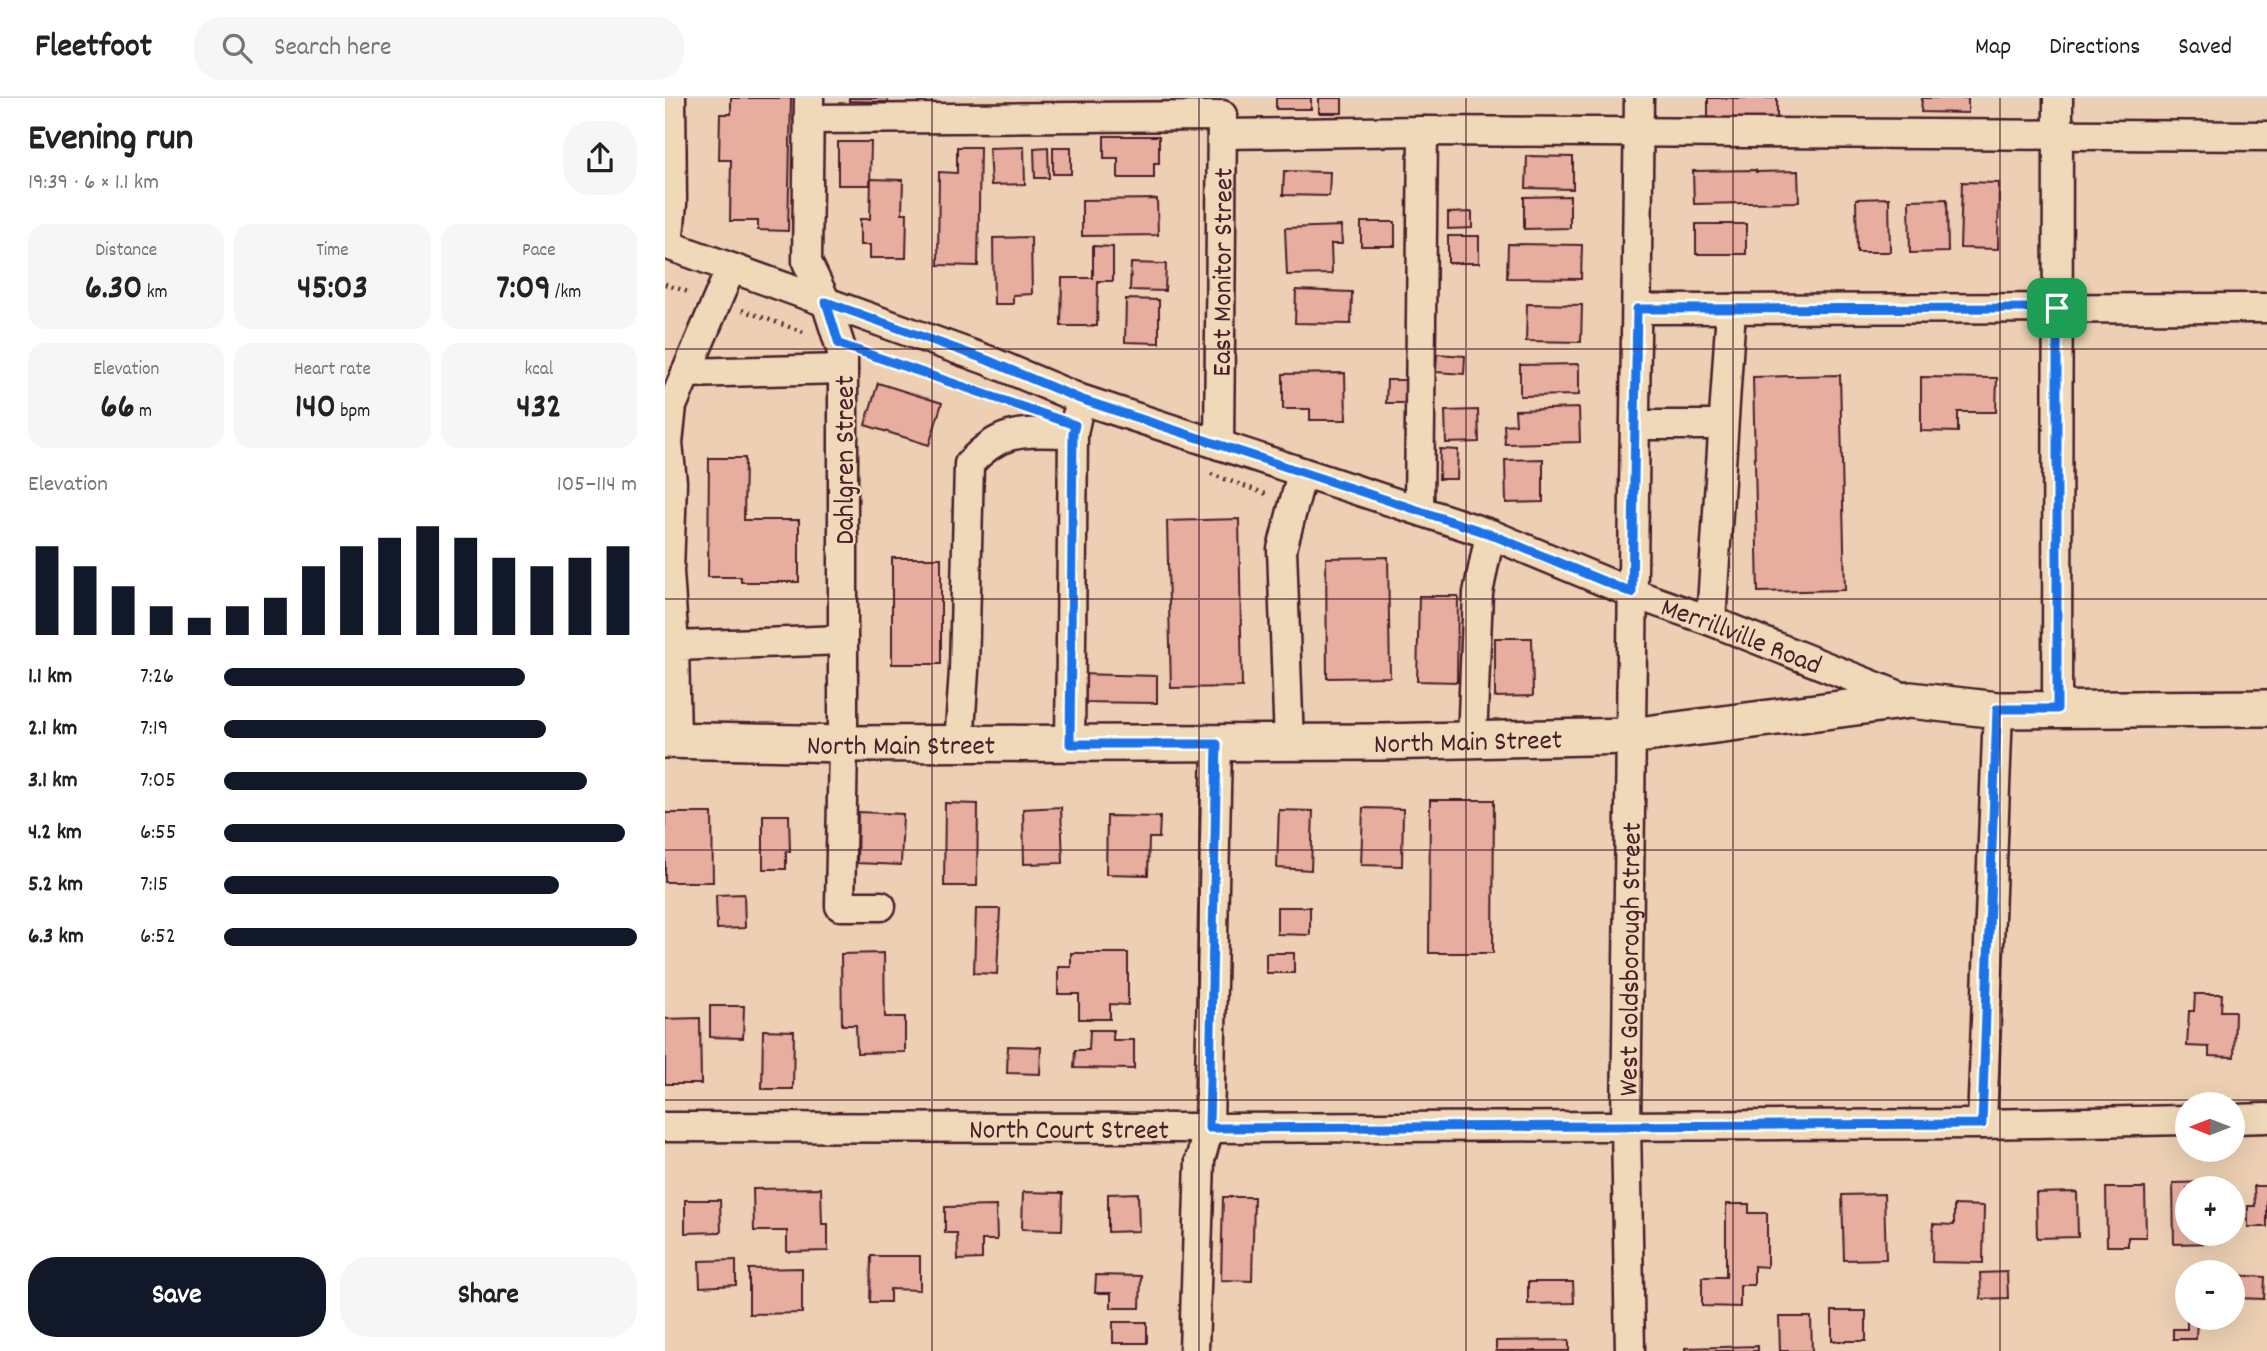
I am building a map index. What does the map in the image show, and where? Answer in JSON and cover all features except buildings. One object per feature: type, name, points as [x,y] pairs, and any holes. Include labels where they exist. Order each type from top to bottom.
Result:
[{"type":"main road","name":"North Main Street","points":[[670,740],[843,744],[1289,744],[1630,736],[1910,700],[1997,709],[2267,708]]},
{"type":"street","points":[[666,245],[672,204],[671,98]]},
{"type":"street","name":"West Goldsborough Street","points":[[1630,1351],[1626,1125],[1639,98]]},
{"type":"street","points":[[2057,98],[2057,709]]},
{"type":"street","points":[[809,108],[1222,116],[1423,131],[2267,136]]},
{"type":"street","name":"Dahlgren Street","points":[[809,108],[807,262],[826,302],[841,356],[841,906],[881,906]]},
{"type":"street","name":"East Monitor Street","points":[[1219,445],[1222,116]]},
{"type":"street","points":[[1419,510],[1423,131]]},
{"type":"street","name":"Merrillville Road","points":[[666,245],[987,360],[1080,399],[1490,534],[1632,593],[1711,621],[1910,700]]},
{"type":"street","points":[[670,740],[674,646],[669,572],[672,482],[668,443],[672,406],[731,268]]},
{"type":"street","points":[[1637,309],[2267,308]]},
{"type":"street","points":[[1711,621],[1731,309]]},
{"type":"street","points":[[686,373],[841,356]]},
{"type":"street","points":[[1070,744],[1073,433],[1080,399]]},
{"type":"street","points":[[1635,425],[1723,425]]},
{"type":"street","points":[[959,744],[964,671],[969,464],[983,448],[1005,436],[1073,433]]},
{"type":"street","points":[[1289,744],[1282,549],[1302,472]]},
{"type":"street","points":[[1472,740],[1478,593],[1490,534]]},
{"type":"street","points":[[674,646],[843,640]]},
{"type":"street","points":[[1982,1124],[1997,709]]},
{"type":"street","points":[[1193,1351],[1200,1160],[1209,1128],[1217,744]]},
{"type":"street","points":[[2245,1119],[2267,1118]]},
{"type":"street","name":"North Court Street","points":[[665,1127],[1209,1128],[1982,1124],[2175,1119]]},
{"type":"path","points":[[665,284],[716,302],[841,356],[997,397]]},
{"type":"path","points":[[1203,471],[1293,504]]},
{"type":"route","points":[[826,302],[987,360],[1080,399],[1490,534],[1632,593],[1637,309],[2057,308],[2057,709],[1997,709],[1982,1124],[1209,1128],[1217,744],[1070,744],[1075,425],[971,387],[839,344],[826,302]]}]
